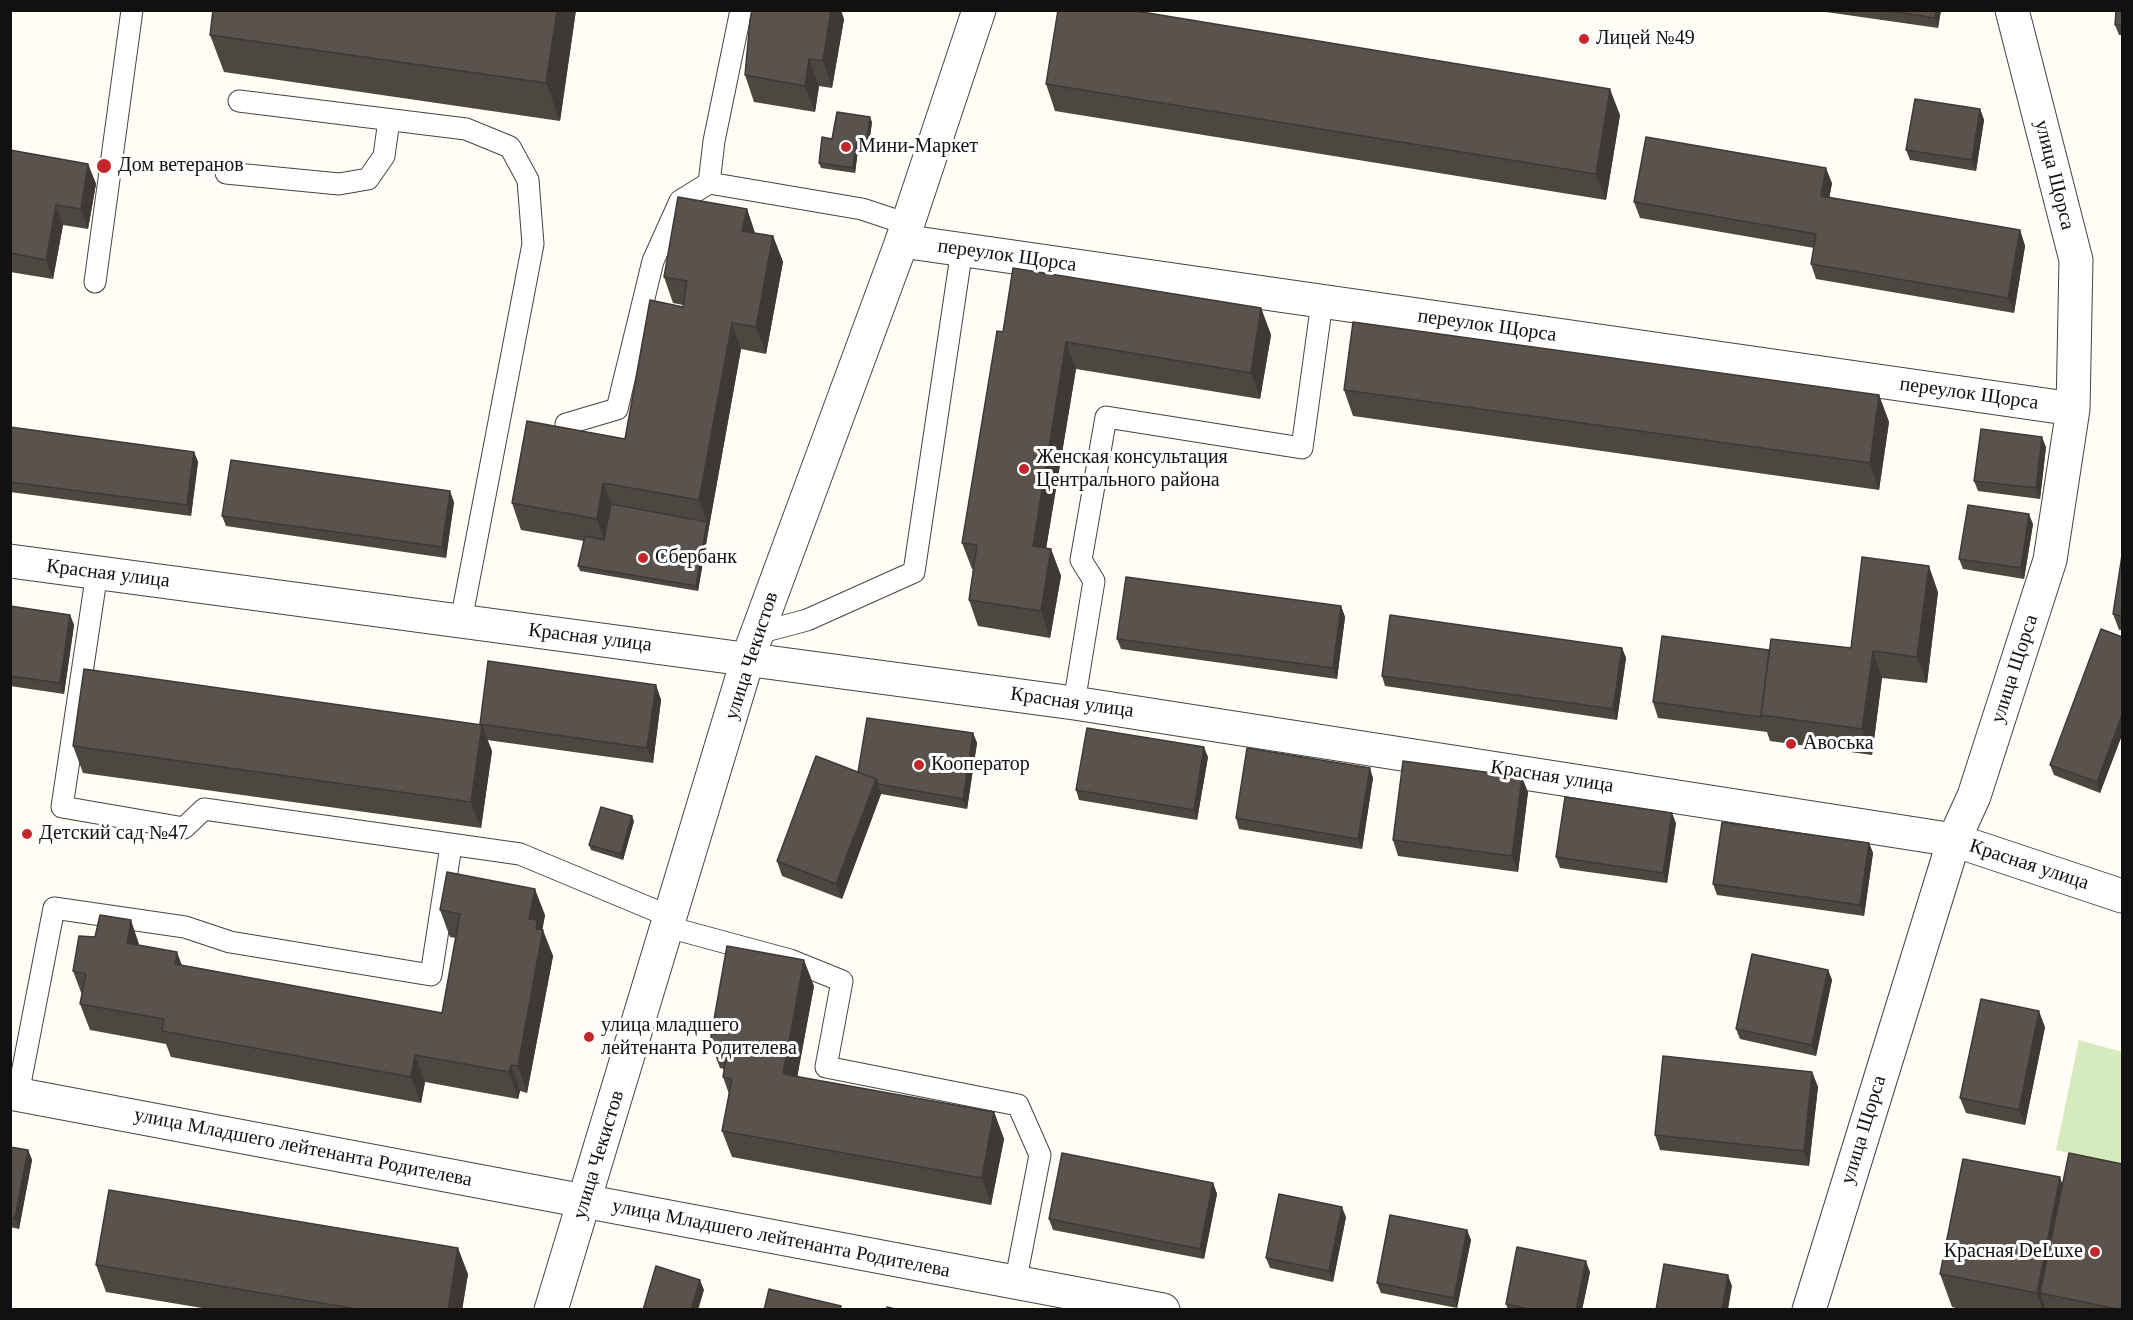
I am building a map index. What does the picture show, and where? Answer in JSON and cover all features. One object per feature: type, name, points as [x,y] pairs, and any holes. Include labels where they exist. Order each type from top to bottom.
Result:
[{"type":"street","name":"улица Чекистов","points":[[551,1310],[753,646],[905,232],[979,10]]},
{"type":"street","name":"улица Щорса","points":[[1809,1310],[1954,840],[1974,796],[2050,560],[2073,409],[2076,260],[2012,10]]},
{"type":"street","name":"переулок Щорса","points":[[905,232],[962,249],[2073,409]]},
{"type":"street","name":"Красная улица","points":[[10,561],[460,621],[753,646],[1074,703],[1954,840],[2122,896]]},
{"type":"street","name":"улица Младшего лейтенанта Родителева","points":[[14,1094],[1162,1310]]},
{"type":"lane","points":[[95,282],[132,10]]},
{"type":"lane","points":[[709,183],[714,141],[741,10]]},
{"type":"lane","points":[[239,101],[466,129],[510,147],[528,180],[533,244],[460,621]]},
{"type":"lane","points":[[226,173],[339,183],[368,179],[384,156],[389,120]]},
{"type":"lane","points":[[566,424],[617,409],[653,261],[680,201],[709,183],[862,209],[905,232]]},
{"type":"lane","points":[[753,646],[914,572],[962,249]]},
{"type":"lane","points":[[1074,703],[1094,581],[1081,560],[1106,417],[1302,448],[1322,302]]},
{"type":"lane","points":[[97,572],[62,807],[184,828],[204,809],[451,846],[520,854],[669,922],[790,960],[842,981],[826,1067],[1018,1105],[1040,1155],[1015,1284]]},
{"type":"lane","points":[[14,1094],[54,908],[185,927],[230,942],[431,975],[451,846]]},
{"type":"green space","points":[[2079,1040],[2122,1052],[2122,1165],[2056,1150]]},
{"type":"building","points":[[213,10],[557,10],[546,83],[210,35]]},
{"type":"building","points":[[752,10],[831,10],[823,61],[809,59],[805,86],[745,75]]},
{"type":"building","points":[[1058,10],[1130,10],[1610,89],[1596,174],[1046,84]]},
{"type":"building","points":[[1883,10],[1936,10],[1935,18]]},
{"type":"building","points":[[2116,10],[2122,10],[2122,25],[2115,25]]},
{"type":"building","points":[[1915,99],[1980,109],[1972,160],[1906,150]]},
{"type":"building","name":"Мини-Маркет","points":[[837,112],[870,117],[866,146],[856,144],[853,168],[819,163],[822,137],[832,139]]},
{"type":"building","points":[[1646,137],[1826,168],[1821,196],[2020,230],[2008,298],[1811,264],[1816,234],[1634,202]]},
{"type":"building","points":[[10,150],[88,164],[81,209],[56,205],[46,260],[10,253]]},
{"type":"building","points":[[678,197],[747,209],[742,231],[773,236],[756,327],[732,323],[699,500],[603,483],[597,519],[512,503],[527,421],[625,439],[650,300],[683,307],[687,281],[664,277]]},
{"type":"building","points":[[1013,268],[1261,308],[1251,373],[1066,342],[1033,546],[1051,549],[1041,611],[969,600],[977,545],[962,543],[997,331],[1003,332]]},
{"type":"building","points":[[1353,322],[1879,395],[1870,463],[1344,390]]},
{"type":"building","points":[[10,427],[194,452],[187,505],[10,482]]},
{"type":"building","points":[[1981,429],[2042,437],[2036,488],[1974,481]]},
{"type":"building","points":[[231,460],[450,491],[442,547],[222,516]]},
{"type":"building","name":"Сбербанк","points":[[611,504],[707,522],[696,586],[578,566],[585,536],[604,540]]},
{"type":"building","points":[[1968,505],[2029,514],[2021,568],[1959,559]]},
{"type":"building","points":[[2122,555],[2122,616],[2113,614]]},
{"type":"building","points":[[1862,557],[1929,566],[1917,657],[1873,651],[1862,729],[1761,715],[1771,639],[1851,648]]},
{"type":"building","points":[[1126,577],[1341,606],[1333,668],[1117,639]]},
{"type":"building","points":[[10,606],[70,615],[60,683],[10,676]]},
{"type":"building","points":[[1390,615],[1622,648],[1613,709],[1382,676]]},
{"type":"building","points":[[2101,629],[2122,637],[2122,715],[2097,782],[2050,765]]},
{"type":"building","points":[[1662,636],[1769,650],[1761,717],[1653,702]]},
{"type":"building","points":[[488,661],[656,685],[647,748],[480,724]]},
{"type":"building","points":[[84,669],[482,725],[471,802],[73,746]]},
{"type":"building","name":"Кооператор","points":[[867,718],[973,733],[963,799],[878,784],[876,779],[858,772]]},
{"type":"building","points":[[1087,728],[1204,747],[1194,810],[1076,790]]},
{"type":"building","points":[[1247,748],[1370,768],[1358,839],[1236,818]]},
{"type":"building","points":[[816,756],[876,779],[836,884],[777,861]]},
{"type":"building","points":[[1403,761],[1522,777],[1512,856],[1393,840]]},
{"type":"building","points":[[1565,797],[1672,813],[1663,873],[1556,857]]},
{"type":"building","points":[[601,807],[632,816],[621,854],[589,845]]},
{"type":"building","points":[[1722,822],[1869,843],[1860,905],[1713,884]]},
{"type":"building","points":[[447,872],[535,889],[529,919],[537,920],[536,929],[543,930],[518,1066],[511,1065],[509,1072],[415,1055],[411,1077],[162,1031],[164,1019],[80,1004],[86,974],[73,971],[79,936],[95,937],[100,915],[131,920],[127,943],[177,952],[175,964],[442,1013],[460,914],[440,910]]},
{"type":"building","points":[[727,946],[804,960],[783,1074],[994,1112],[982,1178],[722,1131],[732,1079],[723,1077],[728,1045],[710,1042]]},
{"type":"building","points":[[1752,954],[1828,970],[1812,1045],[1736,1029]]},
{"type":"building","points":[[1981,999],[2039,1011],[2019,1110],[1960,1098]]},
{"type":"building","points":[[1663,1056],[1812,1072],[1804,1151],[1655,1135]]},
{"type":"building","points":[[10,1147],[28,1150],[15,1218],[10,1218]]},
{"type":"building","points":[[1062,1153],[1213,1183],[1200,1249],[1049,1219]]},
{"type":"building","name":"Красная DeLuxe","points":[[2069,1153],[2122,1164],[2122,1310],[2040,1293]]},
{"type":"building","points":[[1963,1159],[2060,1177],[2037,1293],[1940,1274]]},
{"type":"building","points":[[109,1190],[458,1248],[448,1310],[363,1310],[96,1265]]},
{"type":"building","points":[[1279,1194],[1342,1207],[1329,1271],[1266,1258]]},
{"type":"building","points":[[1390,1215],[1467,1230],[1454,1298],[1377,1283]]},
{"type":"building","points":[[1517,1247],[1586,1261],[1576,1310],[1533,1310],[1506,1304]]},
{"type":"building","points":[[1664,1264],[1728,1275],[1722,1310],[1656,1310]]},
{"type":"building","points":[[656,1266],[700,1280],[691,1310],[643,1310]]},
{"type":"building","points":[[769,1289],[841,1306],[840,1310],[764,1310]]},
{"type":"place","name":"Лицей №49","points":[[1584,39]]},
{"type":"place","name":"Мини-Маркет","points":[[846,147]]},
{"type":"place","name":"Дом ветеранов","points":[[104,166]]},
{"type":"place","name":"Женская консультация Центрального района","points":[[1024,469]]},
{"type":"place","name":"Сбербанк","points":[[643,558]]},
{"type":"place","name":"Авоська","points":[[1791,744]]},
{"type":"place","name":"Кооператор","points":[[919,765]]},
{"type":"place","name":"Детский сад №47","points":[[27,834]]},
{"type":"place","name":"улица младшего лейтенанта Родителева","points":[[589,1037]]},
{"type":"place","name":"Красная DeLuxe","points":[[2095,1252]]}]
